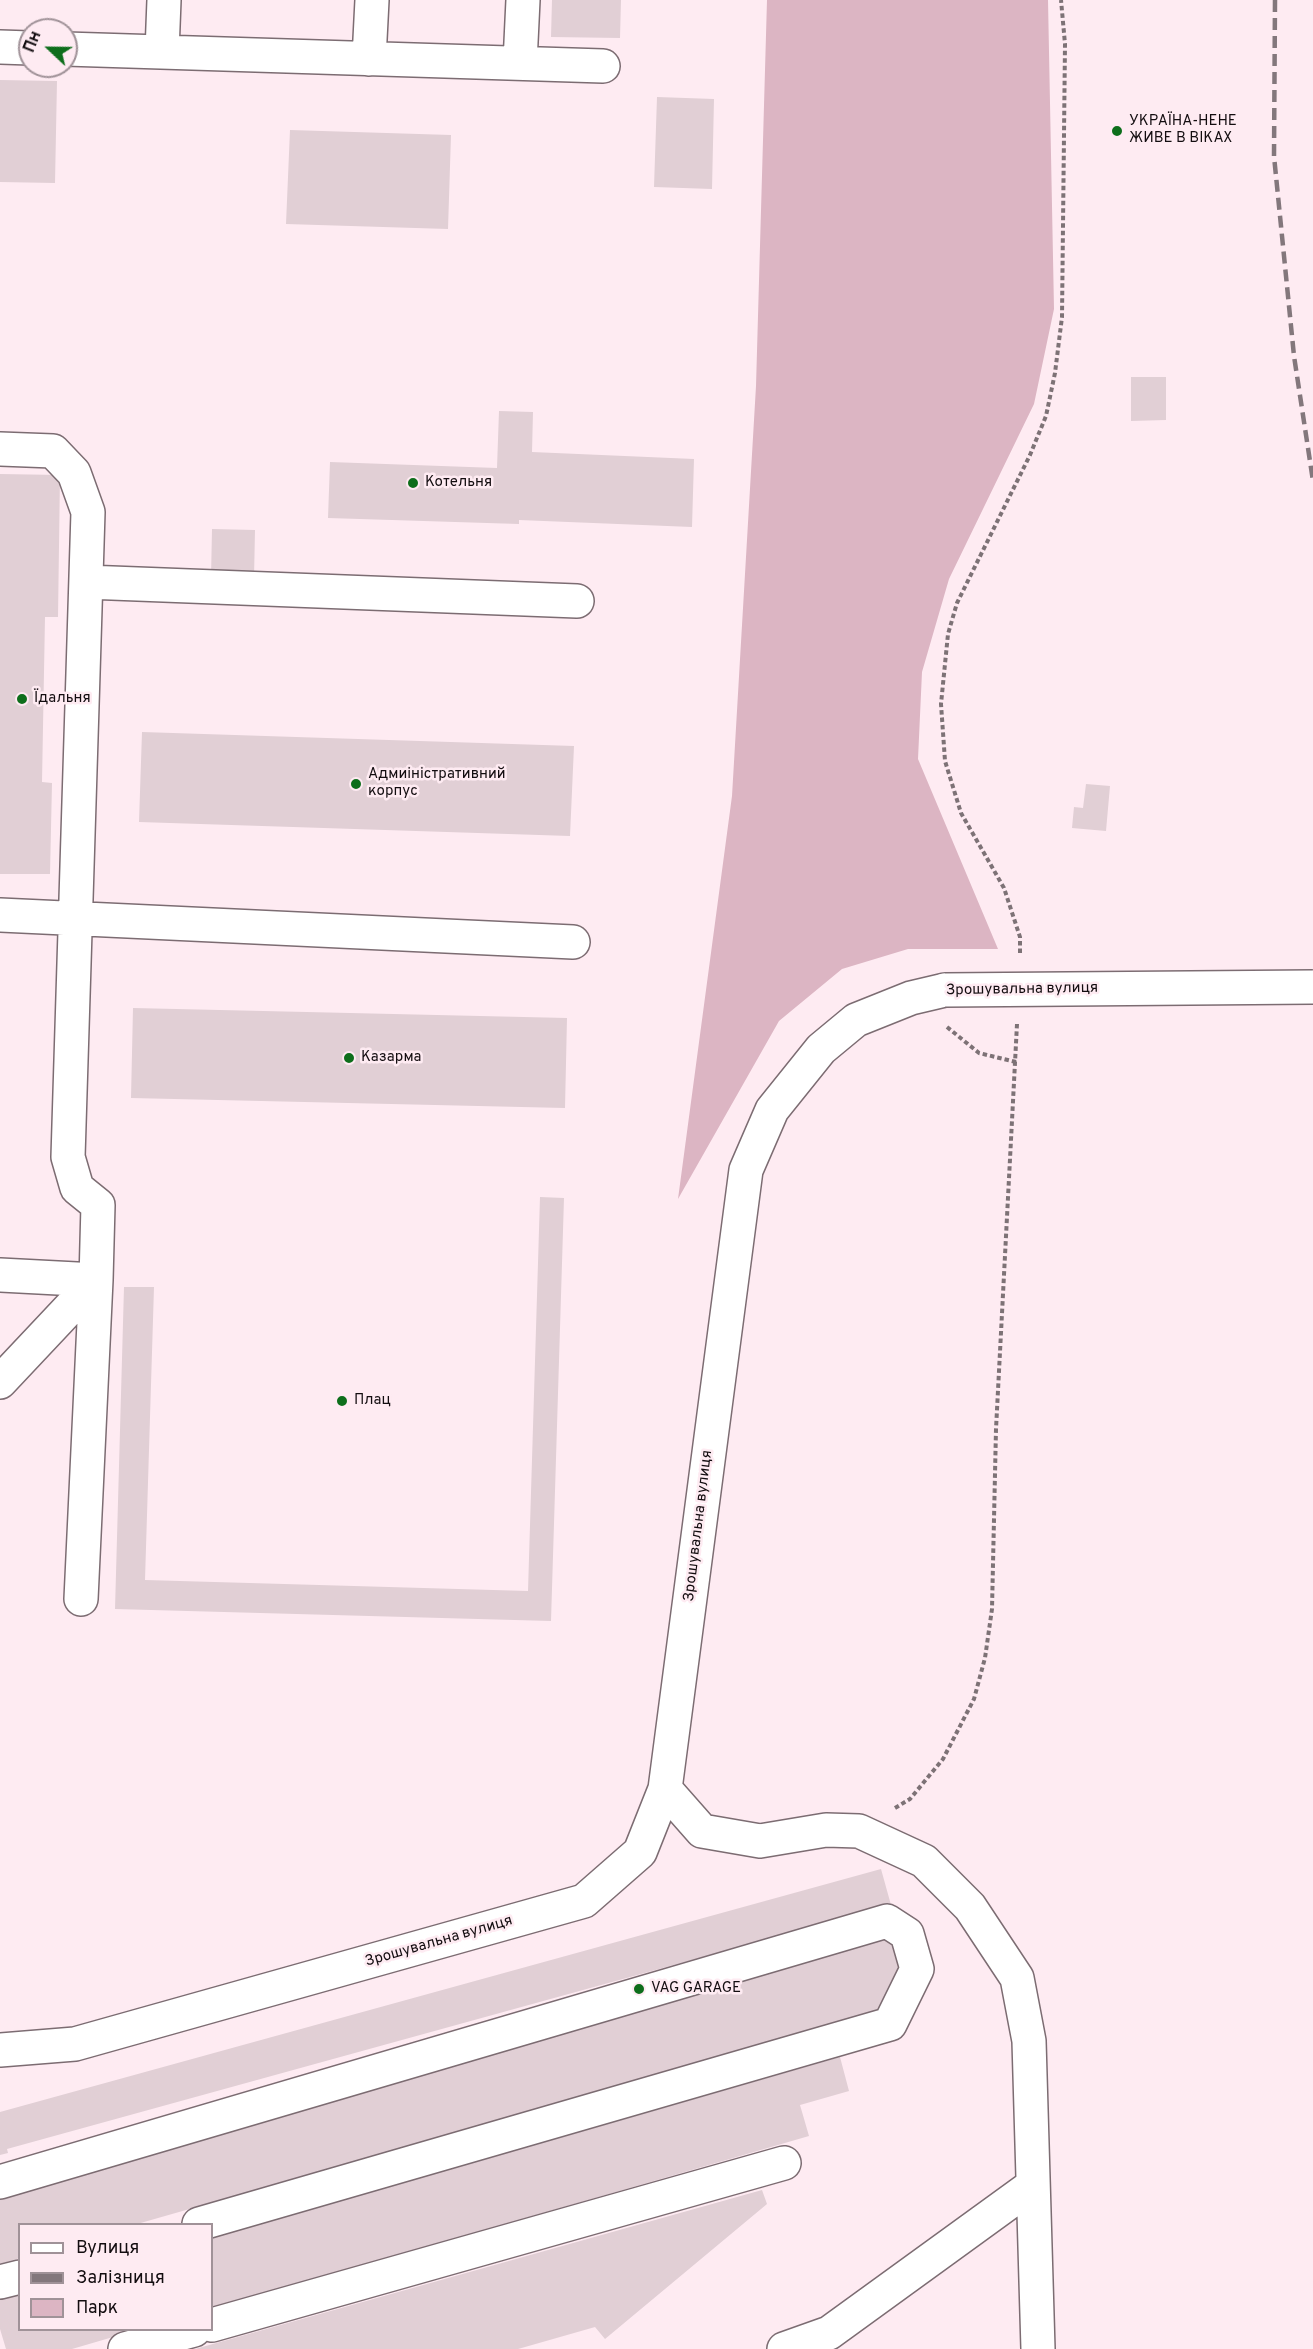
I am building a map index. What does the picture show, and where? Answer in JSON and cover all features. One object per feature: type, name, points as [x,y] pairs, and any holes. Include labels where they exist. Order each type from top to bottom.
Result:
[{"type":"street","points":[[162,52],[164,0]]},
{"type":"street","points":[[369,59],[372,0]]},
{"type":"street","points":[[520,63],[523,0]]},
{"type":"street","points":[[0,47],[18,48]]},
{"type":"street","points":[[78,49],[603,66]]},
{"type":"street","points":[[0,449],[53,451],[74,473],[88,512],[68,1157],[77,1188],[98,1205],[81,1599]]},
{"type":"street","points":[[86,582],[577,601]]},
{"type":"street","points":[[0,915],[573,942]]},
{"type":"street","name":"Зрошувальна вулиця","points":[[0,2050],[75,2044],[584,1901],[640,1852],[664,1790],[746,1170],[772,1110],[821,1049],[856,1020],[911,998],[945,990],[1313,987]]},
{"type":"street","points":[[0,1275],[96,1280]]},
{"type":"street","points":[[0,1382],[96,1280]]},
{"type":"street","points":[[664,1790],[702,1831],[759,1841],[826,1830],[859,1831],[924,1861],[970,1907],[1017,1978],[1029,2041],[1038,2349]]},
{"type":"street","points":[[0,2182],[887,1921],[907,1934],[917,1969],[890,2024],[202,2223]]},
{"type":"street","points":[[213,2325],[784,2163]]},
{"type":"street","points":[[784,2349],[829,2332],[1033,2185]]},
{"type":"street","points":[[0,2282],[18,2278]]},
{"type":"street","points":[[125,2349],[190,2331]]},
{"type":"path","points":[[1019,960],[1020,937],[1004,888],[961,813],[948,771],[941,704],[948,634],[957,603],[1030,455],[1046,416],[1055,373],[1062,317],[1065,44],[1061,0]]},
{"type":"path","points":[[859,1831],[910,1799],[943,1759],[974,1699],[985,1658],[992,1609],[996,1429],[1017,1016]]},
{"type":"path","points":[[979,1053],[1016,1062]]},
{"type":"green space","points":[[767,0],[1048,0],[1054,309],[1034,404],[949,579],[922,672],[918,759],[998,949],[908,949],[842,969],[779,1021],[678,1199],[732,796],[756,386]]},
{"type":"building","points":[[552,0],[621,0],[620,38],[551,37]]},
{"type":"building","points":[[0,80],[57,81],[55,183],[0,182]]},
{"type":"building","points":[[657,97],[714,99],[712,189],[654,187]]},
{"type":"building","points":[[290,130],[451,135],[448,229],[286,224]]},
{"type":"building","points":[[1131,377],[1166,377],[1166,420],[1131,421]]},
{"type":"building","points":[[499,411],[533,412],[532,452],[694,459],[692,527],[519,520],[519,524],[328,518],[330,462],[497,468]]},
{"type":"building","name":"Їдальня","points":[[0,474],[60,475],[58,617],[45,617],[42,782],[52,783],[50,874],[0,874]]},
{"type":"building","points":[[212,529],[255,530],[254,578],[211,578]]},
{"type":"building","name":"Адмиіністративний корпус","points":[[142,732],[574,746],[570,836],[139,822]]},
{"type":"building","points":[[1086,784],[1110,786],[1106,831],[1072,828],[1074,807],[1083,808]]},
{"type":"building","name":"Казарма","points":[[133,1008],[567,1018],[565,1108],[131,1098]]},
{"type":"building","points":[[540,1197],[564,1198],[551,1621],[115,1609],[124,1287],[154,1287],[145,1580],[528,1591]]},
{"type":"building","points":[[881,1869],[891,1905],[7,2149],[8,2153],[0,2155],[0,2112]]},
{"type":"building","points":[[891,1935],[901,1970],[886,2010],[140,2223],[18,2223],[18,2259],[0,2264],[0,2191]]},
{"type":"building","points":[[840,2057],[849,2091],[800,2105],[809,2136],[213,2309],[213,2238]]},
{"type":"building","points":[[762,2190],[767,2204],[605,2339],[595,2327],[518,2349],[195,2349]]},
{"type":"building","points":[[18,2294],[18,2331],[134,2331],[72,2349],[6,2349],[0,2329],[0,2299]]},
{"type":"railway","points":[[1275,0],[1274,156],[1294,356],[1313,481]]},
{"type":"place","name":"УКРАЇНА-НЕНЕ ЖИВЕ В ВІКАХ","points":[[1117,131]]},
{"type":"place","name":"Котельня","points":[[413,483]]},
{"type":"place","name":"Їдальня","points":[[22,699]]},
{"type":"place","name":"Адмиіністративний корпус","points":[[356,784]]},
{"type":"place","name":"Казарма","points":[[349,1058]]},
{"type":"place","name":"Плац","points":[[342,1401]]},
{"type":"place","name":"VAG GARAGE","points":[[639,1989]]}]
